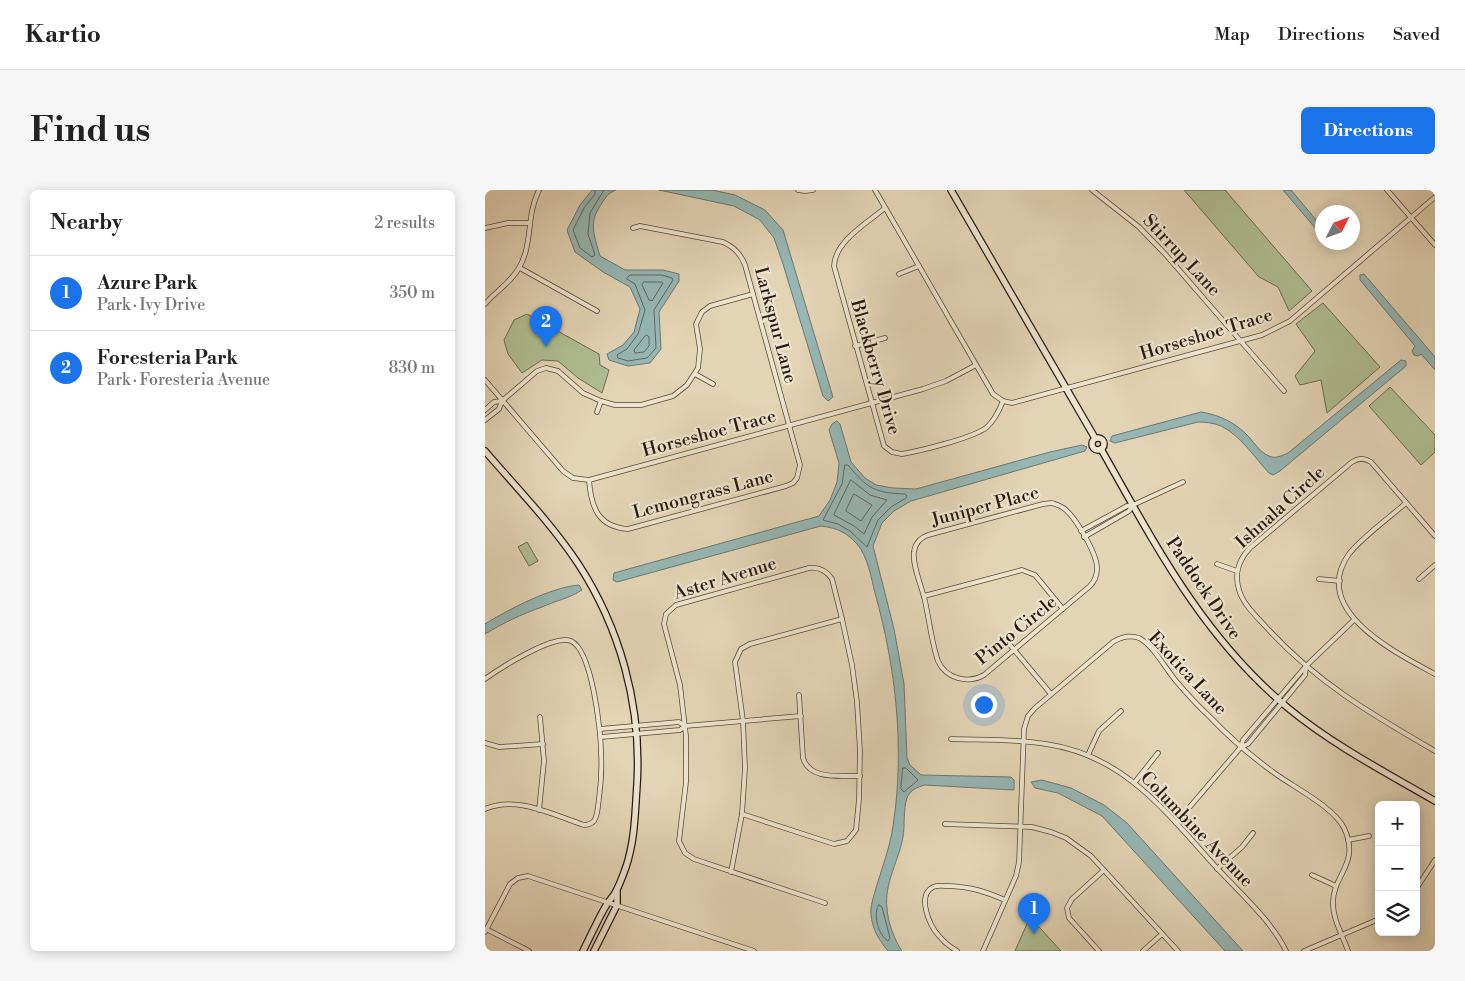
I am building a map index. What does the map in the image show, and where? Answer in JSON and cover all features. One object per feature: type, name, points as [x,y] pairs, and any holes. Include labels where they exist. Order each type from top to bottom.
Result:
[{"type":"street","points":[[485,304],[509,281],[519,268],[526,250],[532,208],[539,190]]},
{"type":"street","points":[[798,190],[813,190]]},
{"type":"street","points":[[875,190],[993,394],[1003,401]]},
{"type":"street","points":[[951,190],[1066,389]]},
{"type":"street","name":"Stirrup Lane","points":[[1092,190],[1153,241],[1284,391]]},
{"type":"street","points":[[1387,190],[1435,245]]},
{"type":"street","name":"Horseshoe Trace","points":[[1003,401],[1016,403],[1271,332],[1290,321],[1435,197]]},
{"type":"street","name":"Blackberry Drive","points":[[885,208],[843,243],[835,259],[835,272],[884,446],[892,452],[902,454],[977,433],[986,428],[995,418],[1003,401]]},
{"type":"street","points":[[485,228],[508,223],[529,223]]},
{"type":"street","name":"Larkspur Lane","points":[[633,228],[640,226],[719,241],[730,245],[743,258],[789,426]]},
{"type":"street","points":[[899,274],[919,266]]},
{"type":"street","points":[[519,268],[597,311]]},
{"type":"street","points":[[485,420],[499,409],[502,401],[537,372],[546,368],[555,369],[583,393],[615,405],[633,406],[666,399],[682,390],[695,374],[701,353],[696,328],[699,314],[710,306],[753,294]]},
{"type":"street","points":[[855,346],[885,338]]},
{"type":"street","name":"Horseshoe Trace","points":[[589,480],[933,386],[959,375],[976,365]]},
{"type":"street","points":[[695,374],[713,384]]},
{"type":"street","points":[[485,380],[563,471],[573,478],[589,480]]},
{"type":"street","name":"Paddock Drive","points":[[1066,389],[1095,438],[1101,438],[1104,441],[1104,447],[1101,449],[1180,584],[1199,613],[1244,667],[1280,701],[1333,741],[1435,801]]},
{"type":"street","points":[[485,410],[494,402],[502,401]]},
{"type":"street","points":[[597,412],[601,401]]},
{"type":"street","name":"Lemongrass Lane","points":[[589,480],[593,506],[605,521],[616,527],[628,529],[654,523],[793,483],[799,475],[800,465],[789,426]]},
{"type":"street","points":[[485,450],[558,536],[588,579],[601,604],[623,657],[637,734],[638,773],[634,839],[617,891],[617,905],[594,951]]},
{"type":"street","name":"Ishnala Circle","points":[[1435,536],[1371,462],[1365,459],[1355,460],[1250,548],[1241,559],[1237,571],[1237,584],[1245,602],[1277,638],[1306,666],[1357,705],[1435,751]]},
{"type":"street","points":[[1081,531],[1127,506],[1133,506],[1183,482]]},
{"type":"street","name":"Juniper Place","points":[[917,543],[928,535],[1046,503],[1064,508],[1081,531]]},
{"type":"street","points":[[1406,503],[1350,553],[1343,566],[1339,580],[1343,602],[1354,620],[1394,650],[1435,674]]},
{"type":"street","points":[[1084,537],[1129,512],[1133,506]]},
{"type":"street","name":"Pinto Circle","points":[[917,543],[913,555],[939,661],[942,668],[950,675],[963,680],[977,678],[987,672],[1090,586],[1097,575],[1095,559],[1081,531]]},
{"type":"street","points":[[1217,564],[1237,571]]},
{"type":"street","points":[[1419,579],[1435,565]]},
{"type":"street","name":"Aster Avenue","points":[[742,814],[834,844],[845,842],[853,836],[857,826],[860,776],[856,690],[843,619],[831,579],[825,571],[816,568],[809,568],[673,606],[666,614],[664,624],[678,679],[685,726],[686,782],[679,837],[681,848],[690,858],[825,903]]},
{"type":"street","points":[[924,596],[1022,570],[1035,575],[1063,609]]},
{"type":"street","points":[[1319,579],[1339,580]]},
{"type":"street","points":[[731,872],[742,814],[745,768],[743,721],[735,665],[736,658],[741,649],[750,644],[843,619]]},
{"type":"street","points":[[1175,823],[1241,747],[1243,740],[1280,701],[1306,666],[1354,620]]},
{"type":"street","name":"Exotica Lane","points":[[983,951],[1018,869],[1024,726],[1028,716],[1051,694],[1116,640],[1125,637],[1135,637],[1144,641],[1194,701],[1241,747],[1279,776],[1332,812],[1341,823],[1348,840],[1348,863],[1336,886],[1333,897],[1333,910],[1348,951]]},
{"type":"street","points":[[1005,639],[1051,694]]},
{"type":"street","points":[[485,679],[523,656],[555,641],[565,640],[572,642],[581,650],[587,667],[596,702],[601,737],[600,788],[597,816],[593,822],[584,825],[523,805],[508,803],[485,809]]},
{"type":"street","points":[[799,695],[803,758],[810,770],[819,774],[860,776]]},
{"type":"street","points":[[1088,755],[1099,731],[1121,711]]},
{"type":"street","points":[[601,737],[679,730],[685,726],[801,716]]},
{"type":"street","points":[[539,810],[543,778],[543,744],[540,717]]},
{"type":"street","points":[[600,729],[679,722],[685,726]]},
{"type":"street","name":"Columbine Avenue","points":[[951,739],[1023,742],[1061,746],[1112,766],[1151,796],[1270,926],[1286,951]]},
{"type":"street","points":[[485,743],[499,747],[543,744]]},
{"type":"street","points":[[1135,782],[1158,753]]},
{"type":"street","points":[[945,824],[1040,828],[1065,838],[1082,848],[1178,951]]},
{"type":"street","points":[[1217,869],[1242,847],[1253,833]]},
{"type":"street","points":[[1348,840],[1369,836]]},
{"type":"street","points":[[1420,883],[1435,860]]},
{"type":"street","points":[[1099,951],[1069,918],[1067,908],[1072,899],[1104,870]]},
{"type":"street","points":[[1312,875],[1336,886]]},
{"type":"street","points":[[529,951],[486,930],[508,887],[512,881],[521,877],[531,877],[754,951]]},
{"type":"street","points":[[957,951],[943,941],[930,921],[925,899],[929,891],[937,886],[966,886],[983,890],[1005,900]]},
{"type":"street","points":[[583,951],[608,902],[617,891]]},
{"type":"street","points":[[1303,951],[1375,921]]},
{"type":"street","points":[[1143,951],[1162,934]]},
{"type":"green space","points":[[1184,190],[1225,190],[1312,291],[1289,311],[1278,287],[1259,277]]},
{"type":"green space","points":[[1323,303],[1380,367],[1327,413],[1321,380],[1300,385],[1295,376],[1315,351],[1296,324]]},
{"type":"green space","points":[[527,314],[599,354],[600,365],[609,370],[602,393],[578,378],[558,361],[542,360],[522,373],[508,354],[504,340],[514,320]]},
{"type":"green space","points":[[1390,387],[1435,435],[1435,452],[1421,465],[1369,406]]},
{"type":"green space","points":[[527,542],[538,561],[529,566],[518,547]]},
{"type":"green space","points":[[1030,917],[1061,951],[1015,951]]},
{"type":"water","points":[[592,190],[616,190],[606,197],[595,216],[594,229],[600,256],[625,270],[663,270],[679,274],[679,281],[659,312],[661,349],[650,363],[628,366],[609,360],[607,354],[623,345],[634,332],[640,309],[630,287],[603,272],[575,252],[567,230],[580,205]]},
{"type":"water","points":[[659,190],[712,190],[735,195],[765,210],[783,230],[833,397],[828,401],[823,396],[774,238],[760,220],[734,206]]},
{"type":"water","points":[[1283,190],[1291,190],[1315,219],[1315,228]]},
{"type":"water","points":[[1364,274],[1435,357],[1435,370],[1421,354],[1418,356],[1414,355],[1412,351],[1415,346],[1360,280],[1360,275]]},
{"type":"water","points":[[1401,360],[1406,361],[1406,366],[1273,475],[1269,473],[1235,435],[1213,423],[1198,422],[1115,443],[1110,441],[1112,436],[1201,412],[1215,415],[1233,424],[1244,432],[1263,453],[1271,457],[1278,457],[1288,453]]},
{"type":"water","points":[[837,421],[840,424],[851,462],[865,478],[876,485],[893,488],[916,489],[1050,452],[1082,445],[1087,447],[1085,451],[911,501],[894,511],[882,523],[873,546],[894,629],[904,684],[907,758],[910,765],[921,775],[1011,777],[1014,780],[1014,790],[925,785],[914,789],[908,795],[905,807],[903,837],[890,881],[887,899],[890,925],[902,951],[888,951],[877,934],[871,914],[872,901],[888,850],[893,826],[897,797],[898,738],[893,679],[888,650],[869,567],[861,549],[849,536],[841,531],[821,526],[617,582],[613,580],[614,573],[819,516],[830,500],[837,482],[839,463],[829,430],[832,424]]},
{"type":"water","points":[[579,585],[582,590],[577,593],[520,616],[485,634],[485,624],[506,612],[544,594]]},
{"type":"water","points":[[1042,780],[1071,788],[1104,805],[1127,823],[1243,951],[1225,951],[1102,816],[1058,793],[1035,788],[1031,782]]},
{"type":"place","name":"Foresteria Park","points":[[546,347]]},
{"type":"place","name":"Azure Park","points":[[1034,934]]}]
